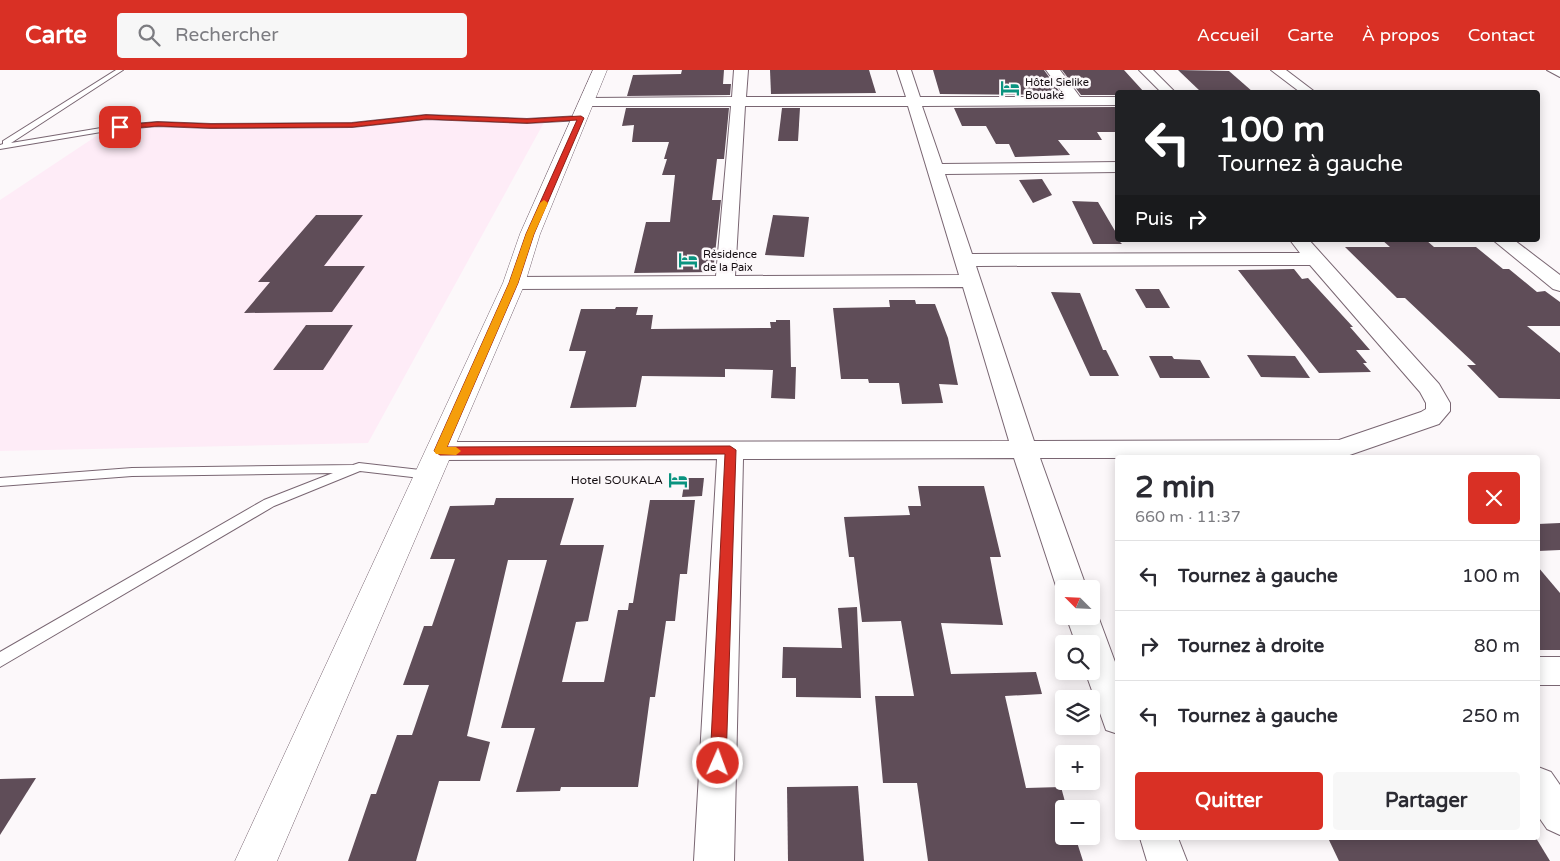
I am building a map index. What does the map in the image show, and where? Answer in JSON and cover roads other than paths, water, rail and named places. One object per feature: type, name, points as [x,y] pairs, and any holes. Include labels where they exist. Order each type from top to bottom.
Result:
[{"type":"street","points":[[256,861],[514,283],[530,234],[600,70]]},
{"type":"street","points":[[725,283],[741,70]]},
{"type":"street","points":[[904,70],[1024,449],[1069,580]]},
{"type":"street","points":[[1053,70],[1076,101]]},
{"type":"street","points":[[1146,70],[1166,90]]},
{"type":"street","points":[[1278,70],[1305,90]]},
{"type":"street","points":[[1554,70],[1560,73]]},
{"type":"street","points":[[584,110],[739,103],[1115,101]]},
{"type":"street","points":[[936,169],[1115,167]]},
{"type":"street","points":[[434,463],[730,450],[1024,449],[1345,453],[1430,418],[1438,411],[1438,403],[1431,389],[1301,242]]},
{"type":"street","points":[[1505,242],[1560,285]]},
{"type":"street","points":[[963,260],[1317,259]]},
{"type":"street","points":[[514,283],[970,281]]},
{"type":"street","points":[[714,861],[730,450]]},
{"type":"street","points":[[1085,625],[1115,710]]},
{"type":"street","points":[[1540,671],[1560,671]]},
{"type":"street","points":[[1540,788],[1560,816]]},
{"type":"street","points":[[1160,840],[1167,861]]},
{"type":"lane","points":[[0,147],[120,70]]},
{"type":"lane","points":[[0,147],[113,128],[158,124],[211,126],[333,125],[426,117],[527,121],[584,110]]},
{"type":"lane","points":[[0,482],[132,472],[359,468],[434,463]]},
{"type":"lane","points":[[0,660],[269,503],[359,468]]},
{"type":"place","name":"Hôtel Sielike Bouaké","points":[[1010,88]]},
{"type":"place","name":"Résidence de la Paix","points":[[688,260]]},
{"type":"place","name":"Hotel SOUKALA","points":[[678,480]]}]
